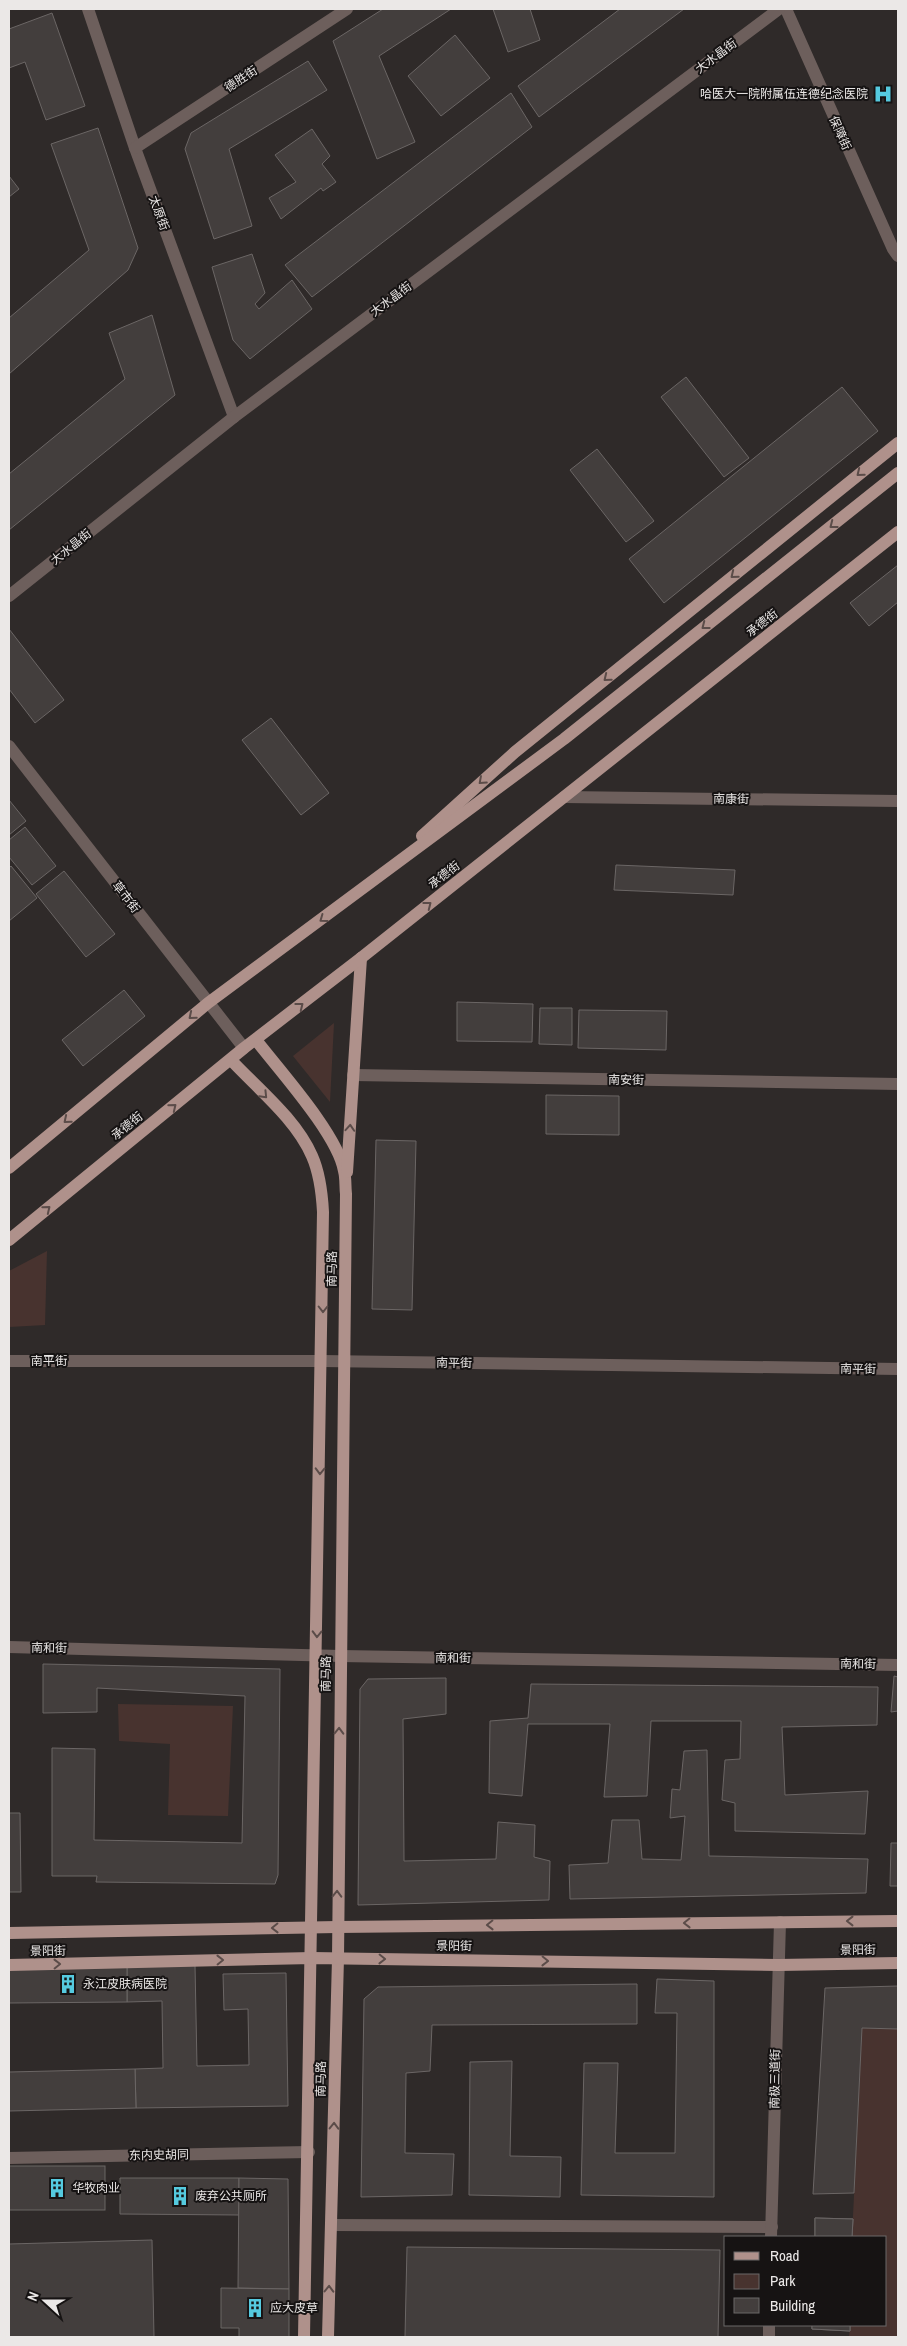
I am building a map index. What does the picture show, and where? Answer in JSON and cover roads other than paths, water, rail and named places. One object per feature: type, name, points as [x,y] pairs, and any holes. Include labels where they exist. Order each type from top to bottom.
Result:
[{"type":"main road","points":[[362,890],[515,752],[898,443]]},
{"type":"main road","points":[[9,1168],[208,1003],[564,739],[898,473]]},
{"type":"main road","name":"承德街","points":[[9,1240],[244,1048],[564,798],[898,532]]},
{"type":"main road","points":[[346,1194],[361,958]]},
{"type":"main road","name":"南马路","points":[[256,1040],[321,1124],[338,1151],[344,1170],[346,1194],[338,1958],[328,2337]]},
{"type":"main road","name":"南马路","points":[[231,1060],[288,1120],[305,1141],[313,1157],[321,1185],[323,1212],[309,2152],[304,2337]]},
{"type":"main road","name":"景阳街","points":[[9,1933],[337,1926],[898,1921]]},
{"type":"main road","name":"景阳街","points":[[9,1966],[312,1958],[778,1965],[898,1963]]},
{"type":"street","name":"太原街","points":[[88,9],[135,148],[234,417]]},
{"type":"street","name":"德胜街","points":[[135,148],[347,9]]},
{"type":"street","name":"大水晶街","points":[[9,596],[234,417],[779,9]]},
{"type":"street","name":"保障街","points":[[786,9],[852,160],[898,256]]},
{"type":"street","name":"草市街","points":[[9,746],[244,1048]]},
{"type":"street","name":"南康街","points":[[564,798],[898,801]]},
{"type":"street","name":"南安街","points":[[353,1075],[898,1084]]},
{"type":"street","name":"南平街","points":[[9,1361],[344,1361],[898,1369]]},
{"type":"street","name":"南和街","points":[[9,1647],[340,1656],[898,1665]]},
{"type":"street","name":"南极三道街","points":[[772,2232],[780,1922]]},
{"type":"street","name":"东内史胡同","points":[[9,2158],[309,2152]]},
{"type":"street","points":[[330,2225],[772,2232]]},
{"type":"place","name":"哈医大一院附属伍连德纪念医院","points":[[883,94]]},
{"type":"place","name":"永江皮肤病医院","points":[[68,1984]]},
{"type":"place","name":"华牧肉业","points":[[57,2188]]},
{"type":"place","name":"废弃公共厕所","points":[[180,2196]]},
{"type":"place","name":"应大皮草","points":[[255,2308]]}]
